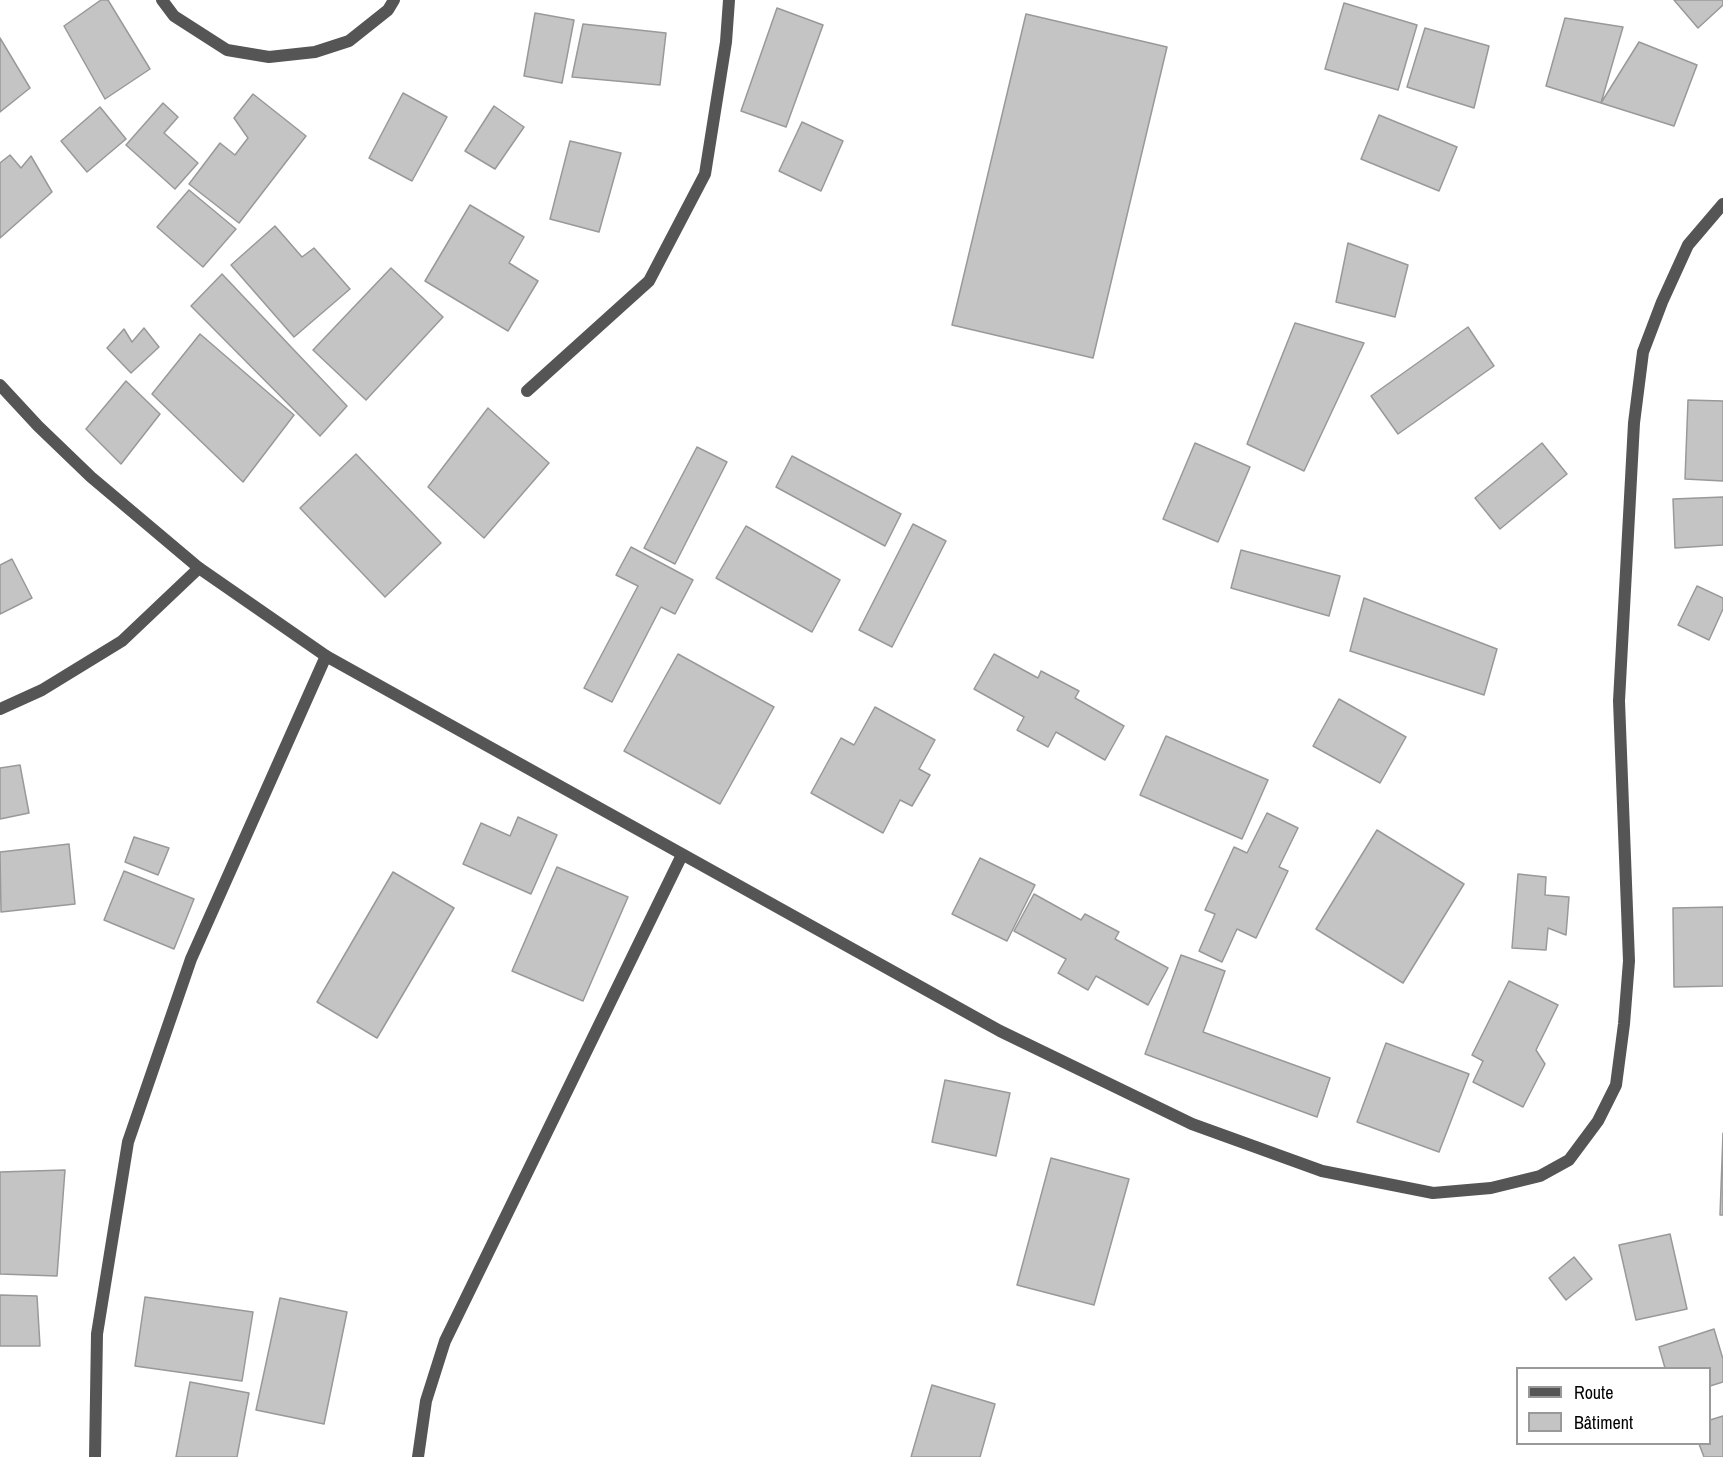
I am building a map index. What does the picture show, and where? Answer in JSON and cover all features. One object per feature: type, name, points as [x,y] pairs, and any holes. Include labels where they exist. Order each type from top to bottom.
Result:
[{"type":"street","points":[[162,0],[174,16],[227,50],[269,57],[315,52],[349,40],[388,10],[394,0]]},
{"type":"street","points":[[527,391],[649,281],[705,174],[726,42],[729,0]]},
{"type":"street","points":[[0,385],[38,426],[91,477],[200,568],[326,656],[1000,1032],[1192,1124],[1322,1171],[1433,1193],[1491,1188],[1540,1176],[1569,1160],[1598,1121],[1616,1084],[1629,961],[1619,701],[1635,423],[1643,352],[1662,302],[1688,245],[1723,204]]},
{"type":"street","points":[[0,709],[42,690],[122,641],[200,568]]},
{"type":"street","points":[[95,1457],[97,1334],[128,1142],[191,959],[326,656]]},
{"type":"street","points":[[418,1457],[426,1401],[445,1341],[682,855]]},
{"type":"building","points":[[101,0],[108,0],[150,69],[105,99],[64,26]]},
{"type":"building","points":[[1674,0],[1723,0],[1723,5],[1698,28]]},
{"type":"building","points":[[1344,3],[1417,25],[1398,90],[1325,69]]},
{"type":"building","points":[[777,8],[823,25],[786,127],[741,111]]},
{"type":"building","points":[[535,13],[574,20],[562,83],[524,76]]},
{"type":"building","points":[[1026,14],[1167,47],[1093,358],[952,325]]},
{"type":"building","points":[[1565,18],[1623,27],[1601,103],[1546,86]]},
{"type":"building","points":[[583,24],[666,33],[660,85],[572,77]]},
{"type":"building","points":[[1425,28],[1489,46],[1474,108],[1407,87]]},
{"type":"building","points":[[0,38],[30,88],[0,112]]},
{"type":"building","points":[[1639,42],[1697,65],[1674,126],[1601,103]]},
{"type":"building","points":[[403,93],[447,117],[412,181],[369,158]]},
{"type":"building","points":[[253,94],[306,136],[239,223],[189,184],[220,143],[235,155],[248,138],[234,118]]},
{"type":"building","points":[[163,103],[178,117],[164,133],[198,163],[175,189],[126,145]]},
{"type":"building","points":[[494,106],[524,127],[495,169],[465,151]]},
{"type":"building","points":[[100,107],[126,139],[87,172],[61,141]]},
{"type":"building","points":[[1379,115],[1457,147],[1439,191],[1361,159]]},
{"type":"building","points":[[802,122],[843,141],[821,191],[779,171]]},
{"type":"building","points":[[570,141],[621,153],[599,232],[550,219]]},
{"type":"building","points":[[10,155],[21,168],[31,156],[52,192],[0,238],[0,163]]},
{"type":"building","points":[[189,190],[236,229],[203,267],[157,227]]},
{"type":"building","points":[[470,205],[524,237],[509,263],[538,281],[508,331],[425,281]]},
{"type":"building","points":[[275,226],[302,257],[314,248],[350,289],[294,337],[231,265]]},
{"type":"building","points":[[1348,243],[1408,265],[1395,317],[1336,302]]},
{"type":"building","points":[[391,268],[443,317],[366,400],[313,350]]},
{"type":"building","points":[[222,274],[347,406],[320,436],[191,306]]},
{"type":"building","points":[[1295,323],[1364,343],[1304,471],[1247,444]]},
{"type":"building","points":[[1468,327],[1494,366],[1398,434],[1371,396]]},
{"type":"building","points":[[144,328],[159,347],[131,373],[107,348],[124,329],[132,342]]},
{"type":"building","points":[[200,334],[294,415],[243,482],[152,394]]},
{"type":"building","points":[[126,381],[160,414],[121,464],[86,429]]},
{"type":"building","points":[[1688,400],[1723,401],[1723,481],[1685,479]]},
{"type":"building","points":[[488,408],[549,463],[484,538],[428,487]]},
{"type":"building","points":[[1195,443],[1250,467],[1218,542],[1163,519]]},
{"type":"building","points":[[1542,443],[1567,474],[1500,529],[1475,498]]},
{"type":"building","points":[[697,447],[727,462],[675,564],[644,548]]},
{"type":"building","points":[[356,454],[441,543],[385,597],[300,508]]},
{"type":"building","points":[[792,456],[901,514],[885,546],[776,487]]},
{"type":"building","points":[[1723,497],[1723,545],[1675,548],[1673,499]]},
{"type":"building","points":[[913,524],[946,541],[892,647],[859,630]]},
{"type":"building","points":[[746,526],[840,580],[812,632],[716,578]]},
{"type":"building","points":[[631,547],[693,580],[675,614],[661,607],[612,702],[584,688],[638,586],[616,575]]},
{"type":"building","points":[[1241,550],[1340,576],[1329,616],[1231,588]]},
{"type":"building","points":[[12,559],[32,598],[0,614],[0,565]]},
{"type":"building","points":[[1697,586],[1723,598],[1723,609],[1709,640],[1678,625]]},
{"type":"building","points":[[1364,598],[1497,649],[1484,695],[1350,651]]},
{"type":"building","points":[[678,654],[774,707],[720,804],[624,751]]},
{"type":"building","points":[[994,654],[1038,678],[1041,671],[1079,691],[1075,698],[1124,726],[1105,760],[1056,732],[1048,747],[1017,730],[1024,717],[974,689]]},
{"type":"building","points":[[1339,699],[1406,737],[1380,783],[1313,746]]},
{"type":"building","points":[[875,707],[935,740],[919,769],[930,775],[912,806],[900,800],[883,833],[811,793],[841,738],[854,745]]},
{"type":"building","points":[[1166,736],[1268,780],[1242,839],[1140,795]]},
{"type":"building","points":[[20,765],[29,813],[0,819],[0,768]]},
{"type":"building","points":[[1267,813],[1298,828],[1279,867],[1288,871],[1256,938],[1237,929],[1222,962],[1199,951],[1215,914],[1205,910],[1234,847],[1247,853]]},
{"type":"building","points":[[518,817],[557,835],[531,894],[463,864],[481,823],[510,836]]},
{"type":"building","points":[[1377,830],[1464,884],[1403,983],[1316,929]]},
{"type":"building","points":[[134,837],[169,848],[158,875],[125,862]]},
{"type":"building","points":[[69,844],[75,904],[1,912],[0,852]]},
{"type":"building","points":[[980,858],[1035,885],[1007,941],[952,914]]},
{"type":"building","points":[[557,867],[628,897],[583,1001],[512,971]]},
{"type":"building","points":[[124,871],[194,899],[174,949],[104,920]]},
{"type":"building","points":[[393,872],[454,908],[377,1038],[317,1002]]},
{"type":"building","points":[[1518,874],[1546,877],[1545,895],[1569,897],[1566,935],[1548,928],[1546,950],[1512,948]]},
{"type":"building","points":[[1034,894],[1081,920],[1085,914],[1119,932],[1115,939],[1168,968],[1148,1005],[1096,976],[1088,990],[1058,973],[1066,959],[1014,931]]},
{"type":"building","points":[[1723,907],[1723,986],[1674,987],[1673,908]]},
{"type":"building","points":[[1181,955],[1225,971],[1203,1032],[1330,1078],[1317,1117],[1145,1054]]},
{"type":"building","points":[[1509,981],[1558,1005],[1536,1050],[1545,1064],[1523,1107],[1473,1082],[1483,1061],[1472,1055]]},
{"type":"building","points":[[1386,1043],[1469,1074],[1439,1152],[1357,1122]]},
{"type":"building","points":[[945,1080],[1010,1093],[996,1156],[932,1142]]},
{"type":"building","points":[[1723,1133],[1723,1215],[1720,1215]]},
{"type":"building","points":[[1051,1158],[1129,1179],[1094,1305],[1017,1285]]},
{"type":"building","points":[[65,1170],[57,1276],[0,1274],[0,1172]]},
{"type":"building","points":[[1670,1234],[1687,1309],[1636,1320],[1619,1245]]},
{"type":"building","points":[[1574,1257],[1592,1279],[1566,1300],[1549,1278]]},
{"type":"building","points":[[0,1295],[37,1296],[40,1346],[0,1346]]},
{"type":"building","points":[[145,1297],[253,1312],[242,1381],[135,1366]]},
{"type":"building","points":[[280,1298],[347,1312],[324,1424],[256,1410]]},
{"type":"building","points":[[1714,1329],[1723,1359],[1723,1382],[1711,1386],[1711,1367],[1665,1367],[1659,1347]]},
{"type":"building","points":[[190,1382],[249,1393],[237,1457],[176,1457]]},
{"type":"building","points":[[932,1385],[995,1404],[980,1457],[911,1457]]},
{"type":"building","points":[[1723,1416],[1723,1457],[1704,1457],[1699,1445],[1711,1445],[1711,1420]]}]
